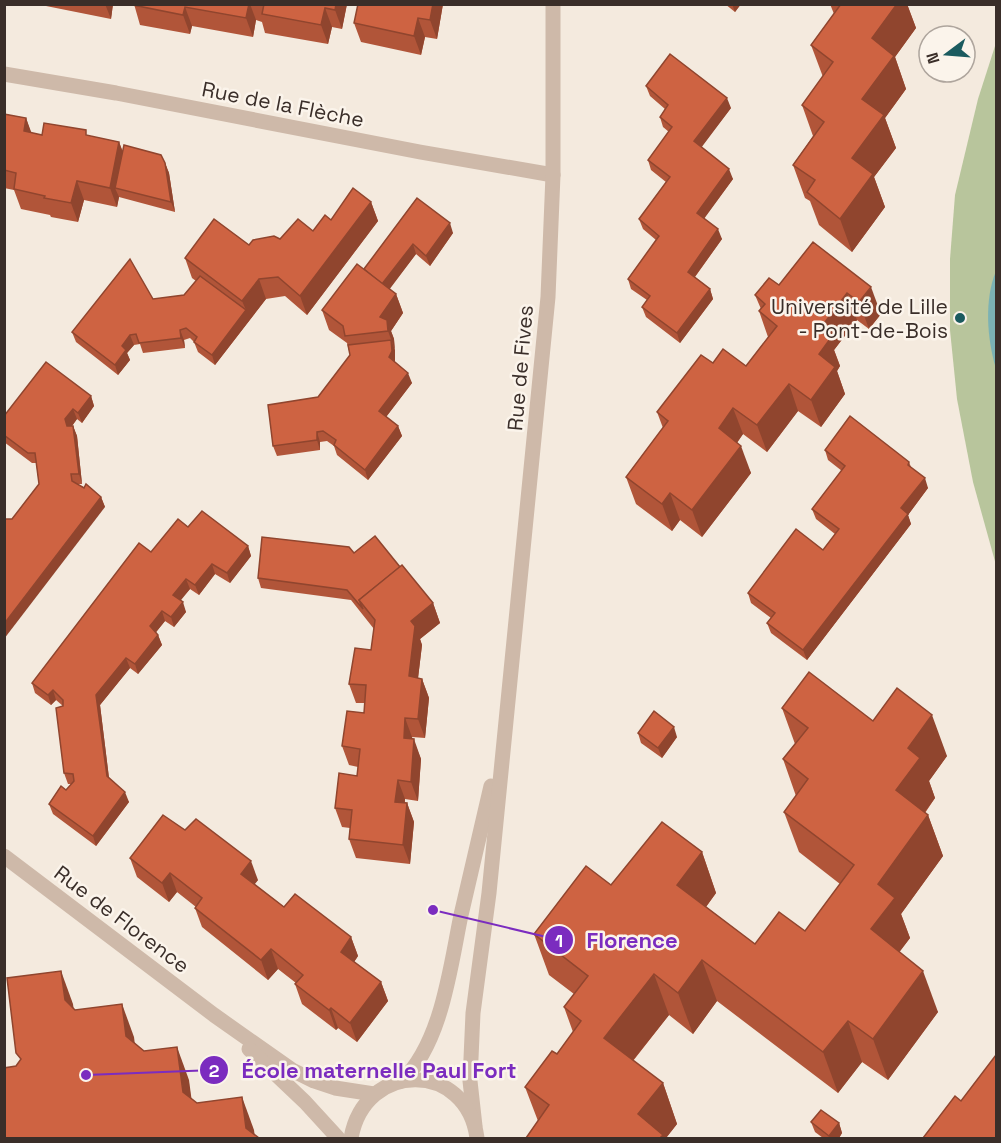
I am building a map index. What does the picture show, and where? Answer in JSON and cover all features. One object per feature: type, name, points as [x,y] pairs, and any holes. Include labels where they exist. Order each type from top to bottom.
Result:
[{"type":"street","name":"Rue de Fives","points":[[476,1132],[470,1081],[473,1013],[489,893],[547,308],[553,175],[553,4]]},
{"type":"street","name":"Rue de la Flèche","points":[[4,74],[553,175]]},
{"type":"street","name":"Rue de Fives","points":[[402,1081],[422,1057],[441,1006],[504,734]]},
{"type":"street","name":"Rue de Florence","points":[[4,856],[214,1016],[292,1070],[334,1088],[374,1094]]},
{"type":"street","name":"Rue de Florence","points":[[214,1016],[305,1102],[338,1138]]},
{"type":"street","points":[[351,1138],[357,1116],[374,1094],[402,1081],[418,1080],[447,1089],[459,1099],[469,1112],[476,1132]]},
{"type":"green space","points":[[996,43],[996,565],[973,482],[957,399],[950,330],[950,259],[955,195],[978,99]]},
{"type":"water","points":[[996,271],[996,369],[991,345],[988,307]]},
{"type":"building","points":[[134,4],[249,4],[246,18],[185,7],[183,15]]},
{"type":"building","points":[[264,4],[336,4],[335,10],[325,8],[321,25],[262,14]]},
{"type":"building","points":[[358,4],[433,4],[430,20],[418,18],[414,36],[354,23]]},
{"type":"building","points":[[841,4],[897,4],[872,38],[894,56],[862,99],[884,115],[852,158],[873,174],[840,219],[807,192],[815,180],[793,165],[824,122],[802,105],[833,62],[811,45]]},
{"type":"building","points":[[670,54],[727,98],[694,141],[729,169],[697,213],[718,229],[688,272],[710,289],[677,333],[642,307],[650,296],[628,279],[659,236],[639,219],[670,177],[648,160],[672,127],[660,117],[668,105],[646,86]]},
{"type":"building","points":[[4,114],[26,118],[24,131],[42,135],[44,123],[86,130],[86,135],[119,142],[110,188],[77,181],[71,203],[14,189],[16,173],[4,170]]},
{"type":"building","points":[[124,145],[161,155],[165,163],[171,202],[115,188]]},
{"type":"building","points":[[353,188],[371,202],[300,296],[278,277],[259,279],[242,301],[185,258],[214,219],[249,245],[253,240],[274,236],[280,239],[298,219],[313,231],[325,215],[331,220]]},
{"type":"building","points":[[417,198],[450,223],[426,256],[413,244],[382,284],[364,269]]},
{"type":"building","points":[[813,242],[871,287],[859,302],[847,293],[819,330],[830,339],[819,354],[835,367],[811,400],[789,384],[757,425],[733,408],[719,428],[741,446],[692,510],[670,493],[662,504],[626,477],[668,421],[657,412],[701,355],[713,363],[723,349],[746,366],[777,326],[759,311],[765,304],[755,295],[769,278],[779,285]]},
{"type":"building","points":[[130,259],[153,299],[184,295],[200,276],[246,310],[212,355],[194,342],[197,337],[186,328],[180,330],[181,338],[139,343],[136,334],[130,335],[122,346],[126,350],[115,365],[72,332]]},
{"type":"building","points":[[357,264],[396,294],[380,317],[387,320],[388,331],[345,336],[343,326],[322,310]]},
{"type":"building","points":[[391,340],[392,351],[389,357],[408,373],[379,411],[398,426],[365,470],[334,445],[336,440],[323,431],[317,432],[317,440],[273,446],[268,405],[318,397],[350,355],[348,345]]},
{"type":"building","points":[[46,362],[91,396],[78,413],[73,409],[65,419],[67,426],[73,426],[79,474],[71,474],[72,481],[84,488],[86,484],[101,497],[4,624],[4,519],[12,519],[39,484],[35,453],[28,453],[4,435],[4,416]]},
{"type":"building","points":[[850,416],[909,462],[908,465],[925,478],[901,508],[908,514],[803,650],[767,623],[775,613],[748,593],[796,529],[823,550],[839,529],[812,509],[845,466],[825,450]]},
{"type":"building","points":[[202,511],[248,546],[227,573],[212,564],[195,585],[186,579],[173,595],[183,602],[171,617],[162,611],[150,626],[158,635],[135,664],[126,658],[96,695],[107,776],[125,792],[93,836],[49,804],[61,786],[66,790],[74,781],[73,774],[64,773],[56,708],[63,706],[63,700],[53,690],[48,695],[32,683],[139,543],[151,552],[178,519],[188,527]]},
{"type":"building","points":[[375,536],[400,567],[359,600],[363,609],[347,590],[258,578],[262,537],[349,547],[354,553]]},
{"type":"building","points":[[402,565],[433,603],[411,621],[415,626],[409,676],[422,679],[418,719],[405,718],[404,738],[414,739],[411,782],[398,780],[395,802],[407,803],[403,845],[349,839],[352,810],[335,808],[339,773],[357,776],[360,749],[342,746],[347,711],[364,713],[366,685],[349,684],[355,648],[371,650],[375,620],[359,600]]},
{"type":"building","points":[[809,672],[873,721],[897,688],[932,715],[908,748],[920,758],[896,790],[928,815],[878,884],[895,898],[871,929],[923,971],[873,1039],[848,1021],[823,1052],[702,960],[678,993],[654,974],[604,1038],[663,1083],[638,1114],[663,1135],[660,1138],[526,1138],[549,1105],[525,1087],[552,1051],[557,1054],[581,1021],[564,1007],[588,976],[534,934],[586,866],[611,885],[662,822],[702,852],[677,885],[755,944],[779,912],[805,931],[854,865],[784,812],[808,779],[783,759],[808,728],[782,708]]},
{"type":"building","points":[[654,711],[674,727],[658,748],[638,733]]},
{"type":"building","points":[[163,815],[185,830],[196,819],[251,861],[241,874],[284,907],[295,894],[351,937],[341,952],[381,982],[350,1023],[295,984],[303,975],[271,949],[261,960],[195,908],[202,898],[170,873],[162,883],[130,858]]},
{"type":"building","points":[[61,971],[65,1000],[75,1010],[122,1004],[126,1036],[144,1051],[177,1047],[183,1092],[197,1103],[242,1097],[246,1128],[259,1138],[4,1138],[4,1068],[16,1066],[21,1059],[16,1053],[7,978]]},
{"type":"building","points":[[996,1055],[996,1138],[923,1138],[955,1096],[961,1101]]},
{"type":"building","points":[[821,1110],[839,1123],[829,1136],[811,1122]]},
{"type":"place","name":"Université de Lille - Pont-de-Bois","points":[[960,318]]},
{"type":"place","name":"Florence","points":[[433,910]]},
{"type":"place","name":"École maternelle Paul Fort","points":[[86,1075]]}]
